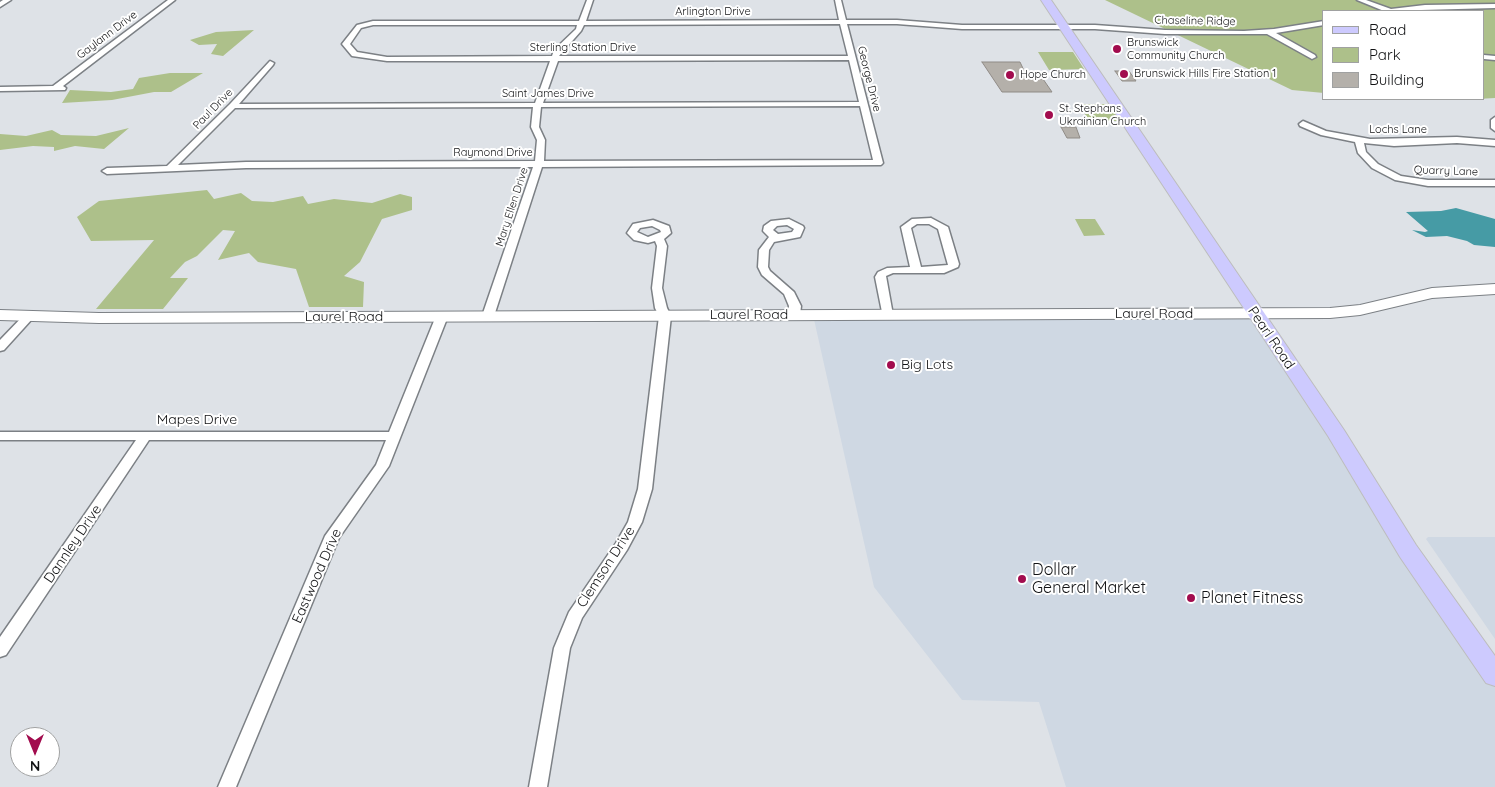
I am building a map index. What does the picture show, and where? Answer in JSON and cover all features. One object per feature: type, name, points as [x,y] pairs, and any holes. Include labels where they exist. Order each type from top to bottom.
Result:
[{"type":"main road","name":"Pearl Road","points":[[1046,0],[1337,435],[1408,551],[1495,676]]},
{"type":"street","points":[[0,5],[8,0]]},
{"type":"street","name":"Gaylann Drive","points":[[55,88],[172,0]]},
{"type":"street","name":"Mary Ellen Drive","points":[[488,316],[542,148],[534,121],[538,105],[555,59],[561,47],[576,35],[590,0]]},
{"type":"street","name":"George Drive","points":[[838,0],[878,163]]},
{"type":"street","points":[[1360,0],[1388,10]]},
{"type":"street","points":[[1399,10],[1424,7],[1495,6]]},
{"type":"street","name":"Arlington Drive","points":[[362,24],[373,22],[897,22],[962,27],[1064,27]]},
{"type":"street","name":"Chaseline Ridge","points":[[1064,27],[1165,32],[1269,32],[1322,23]]},
{"type":"street","name":"Sterling Station Drive","points":[[362,24],[346,44],[354,54],[369,58],[852,58]]},
{"type":"street","points":[[1269,32],[1312,57]]},
{"type":"street","name":"Paul Drive","points":[[169,169],[233,106],[270,63]]},
{"type":"street","points":[[0,89],[67,88]]},
{"type":"street","name":"Saint James Drive","points":[[233,106],[864,104]]},
{"type":"street","points":[[1495,120],[1495,128]]},
{"type":"street","name":"Lochs Lane","points":[[1303,124],[1324,132],[1359,140],[1394,143],[1457,140],[1495,143]]},
{"type":"street","name":"Quarry Lane","points":[[1359,140],[1362,153],[1376,166],[1398,178],[1428,183],[1495,183]]},
{"type":"street","name":"Raymond Drive","points":[[107,170],[246,165],[878,163]]},
{"type":"street","points":[[887,315],[880,277],[891,270],[916,270],[944,270],[953,267],[954,264],[943,227],[940,224],[931,221],[915,221],[907,225],[916,270]]},
{"type":"street","points":[[776,236],[770,240],[764,250],[763,267],[773,280],[789,292],[793,300],[794,315]]},
{"type":"street","points":[[659,238],[662,246],[657,288],[661,308],[666,316]]},
{"type":"street","name":"Laurel Road","points":[[0,315],[666,316],[1255,314],[1344,312],[1432,293],[1495,289]]},
{"type":"street","points":[[0,347],[29,316]]},
{"type":"street","name":"Eastwood Drive","points":[[227,787],[332,536],[377,474],[442,316]]},
{"type":"street","name":"Clemson Drive","points":[[538,787],[562,648],[574,616],[622,546],[635,522],[645,489],[666,316]]},
{"type":"street","name":"Mapes Drive","points":[[0,436],[394,436]]},
{"type":"street","name":"Dannley Drive","points":[[0,650],[145,437]]},
{"type":"shaded area","points":[[1255,314],[1495,676],[1495,787],[1066,787],[1039,702],[962,700],[874,587],[813,315]]},
{"type":"shaded area","points":[[1428,537],[1495,537],[1495,639],[1426,539]]},
{"type":"green space","points":[[1105,0],[1495,0],[1495,98],[1485,99],[1485,10],[1322,10],[1322,93],[1292,90]]},
{"type":"green space","points":[[254,30],[223,56],[211,54],[217,44],[199,45],[190,40],[216,32]]},
{"type":"green space","points":[[1038,52],[1073,52],[1084,69],[1049,70]]},
{"type":"green space","points":[[170,73],[203,73],[171,92],[154,92],[112,100],[62,103],[70,90],[111,92],[133,89],[139,78]]},
{"type":"green space","points":[[1079,104],[1109,104],[1121,121],[1089,121]]},
{"type":"green space","points":[[129,128],[104,149],[75,146],[54,151],[54,147],[33,146],[0,150],[0,134],[26,136],[52,130],[61,135],[96,136]]},
{"type":"green space","points":[[207,190],[214,199],[241,193],[252,201],[273,202],[303,196],[308,204],[334,199],[372,203],[400,194],[412,197],[412,210],[382,219],[360,262],[344,276],[364,282],[363,307],[309,307],[296,269],[258,262],[249,253],[218,260],[235,231],[223,230],[197,256],[185,262],[170,278],[188,278],[163,309],[96,309],[154,240],[91,241],[77,217],[99,201]]},
{"type":"green space","points":[[1075,219],[1095,219],[1105,235],[1084,236]]},
{"type":"water","points":[[1456,208],[1495,219],[1495,247],[1474,245],[1467,241],[1447,236],[1426,237],[1412,230],[1428,231],[1406,212],[1441,211]]},
{"type":"building","name":"Hope Church","points":[[982,62],[1020,62],[1028,79],[1043,79],[1052,92],[1002,92]]},
{"type":"building","name":"Brunswick Hills Fire Station 1","points":[[1115,71],[1129,71],[1136,81],[1122,81]]},
{"type":"building","points":[[1061,127],[1076,127],[1080,138],[1067,138]]},
{"type":"place","name":"Brunswick Community Church","points":[[1117,49]]},
{"type":"place","name":"Brunswick Hills Fire Station 1","points":[[1124,74]]},
{"type":"place","name":"Hope Church","points":[[1010,75]]},
{"type":"place","name":"St. Stephans Ukrainian Church","points":[[1049,115]]},
{"type":"place","name":"Big Lots","points":[[891,365]]},
{"type":"place","name":"Dollar General Market","points":[[1022,579]]},
{"type":"place","name":"Planet Fitness","points":[[1191,598]]}]
